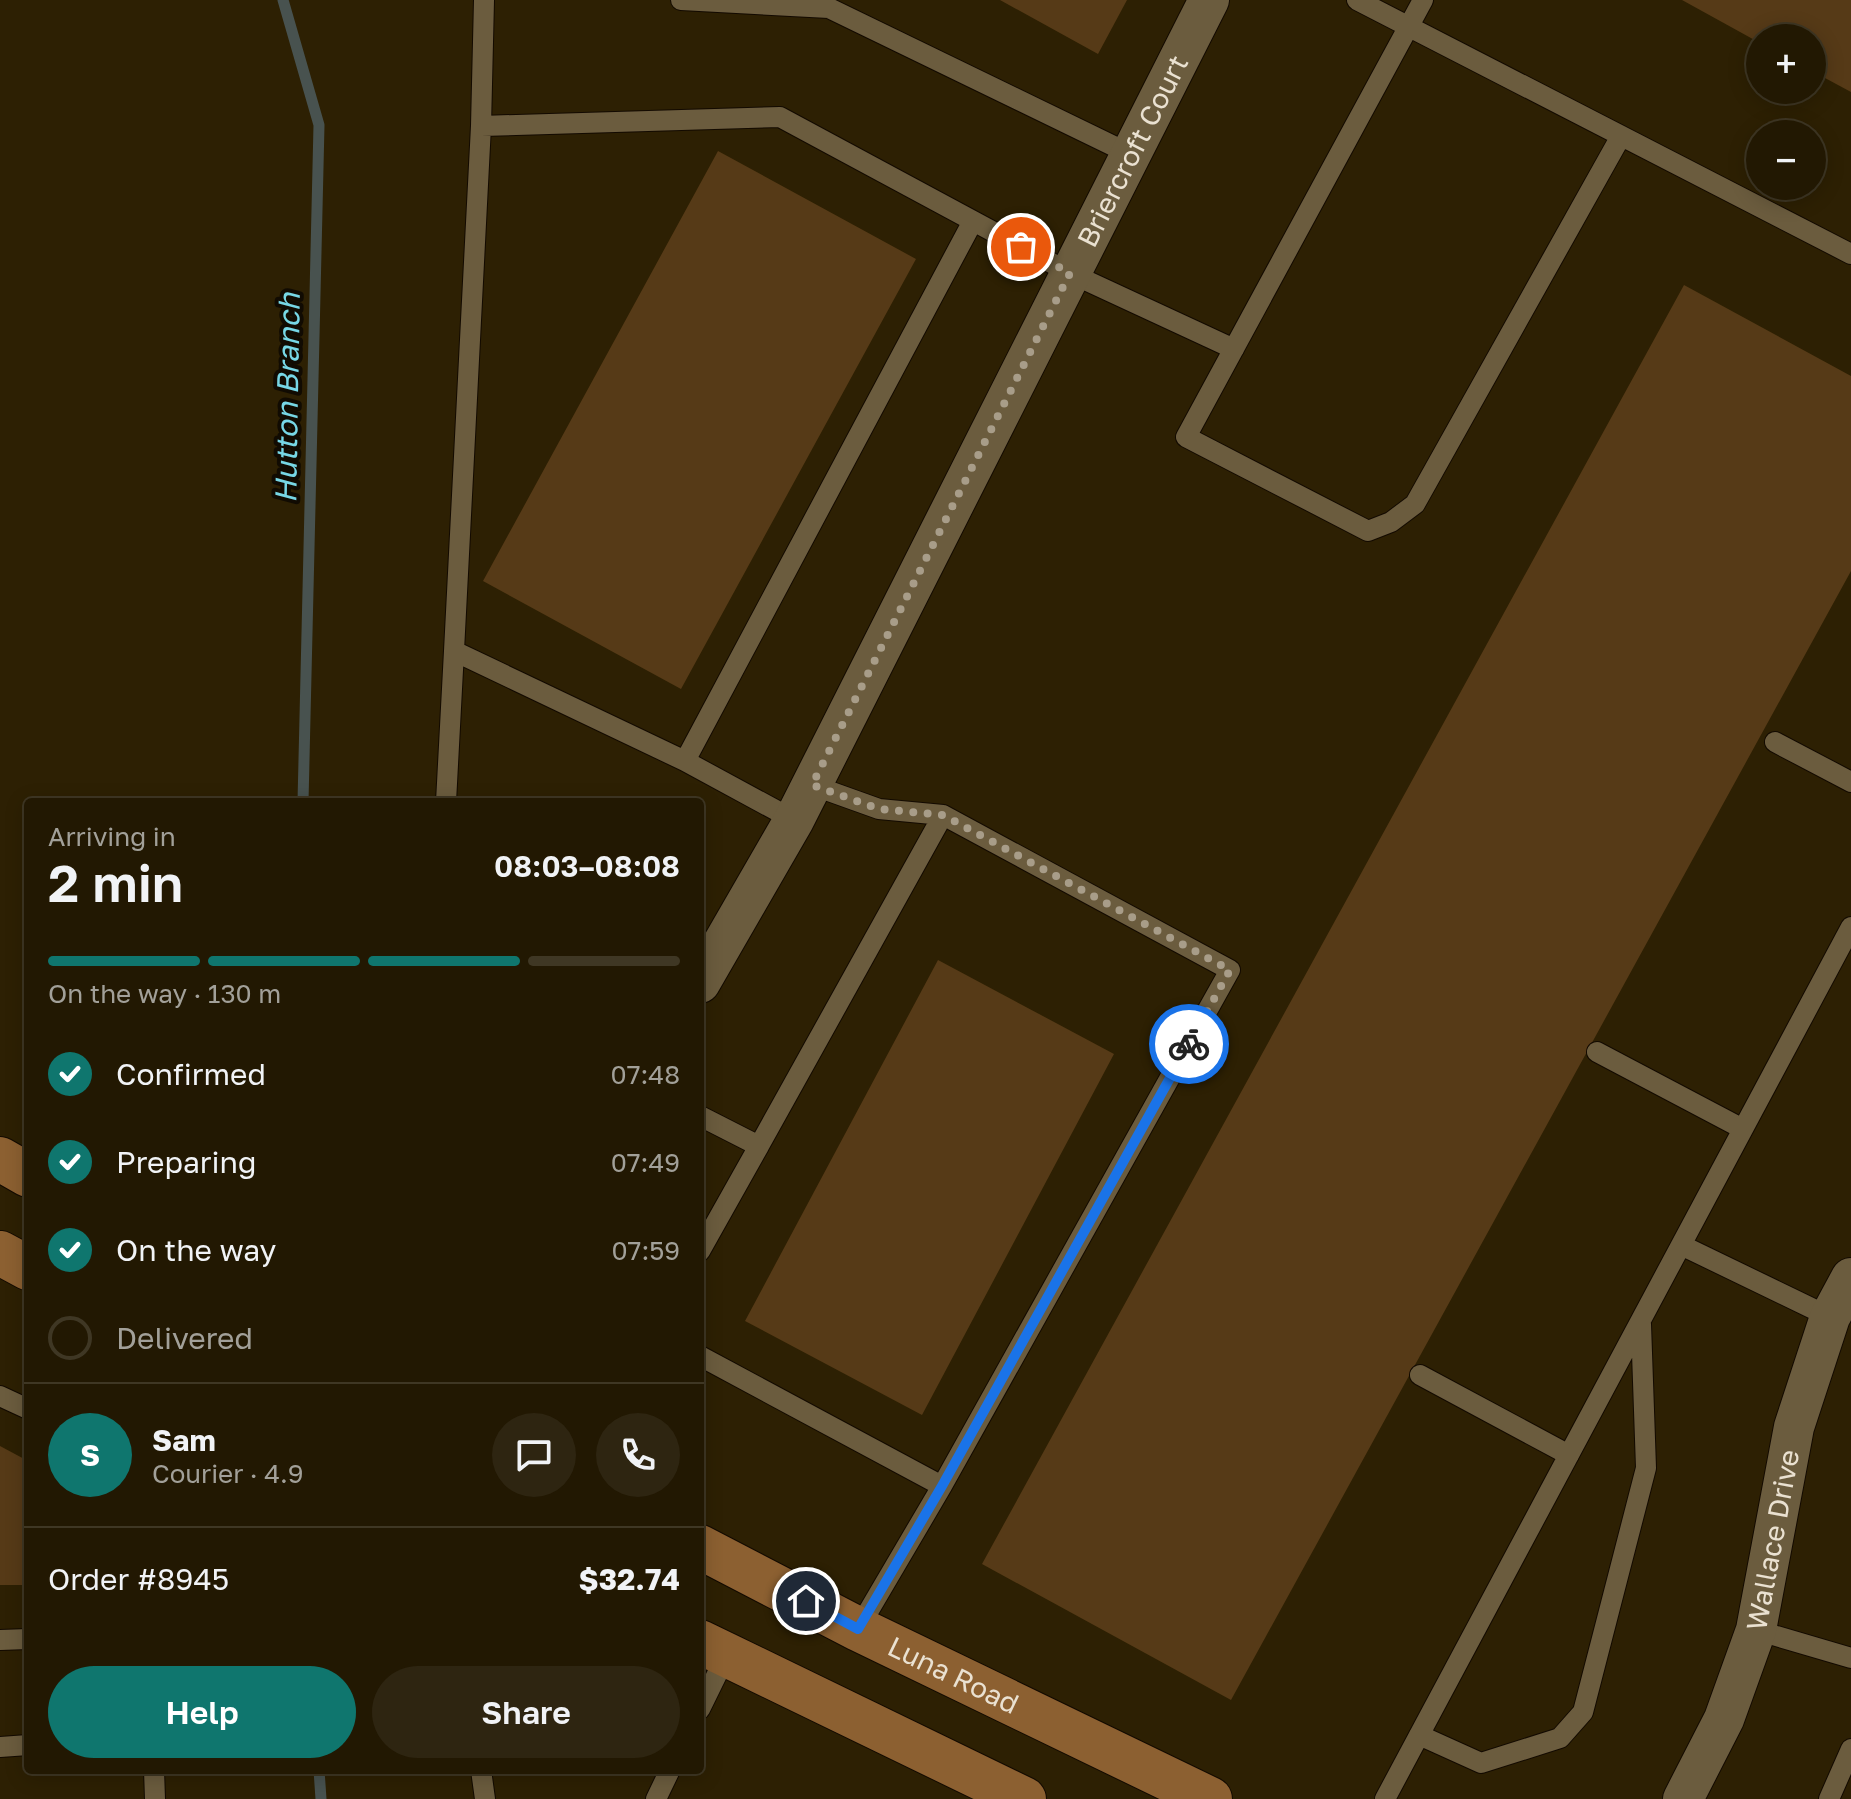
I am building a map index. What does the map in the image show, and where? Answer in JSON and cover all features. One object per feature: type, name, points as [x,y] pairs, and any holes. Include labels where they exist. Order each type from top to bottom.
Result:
[{"type":"main road","points":[[0,1159],[24,1173]]},
{"type":"main road","points":[[0,1253],[24,1266]]},
{"type":"main road","name":"Luna Road","points":[[704,1549],[858,1629],[1210,1799]]},
{"type":"main road","points":[[713,1649],[1024,1799]]},
{"type":"street","name":"Briercroft Court","points":[[704,965],[710,939],[794,820],[1209,0]]},
{"type":"street","name":"Wallace Drive","points":[[1683,1799],[1724,1719],[1756,1630],[1794,1427],[1830,1317],[1851,1278]]},
{"type":"lane","points":[[446,798],[481,126],[484,0]]},
{"type":"lane","points":[[681,0],[829,8],[1130,154]]},
{"type":"lane","points":[[1357,0],[1851,254]]},
{"type":"lane","points":[[1423,0],[1186,437],[1368,531],[1391,522],[1415,504],[1621,136]]},
{"type":"lane","points":[[481,126],[780,117],[1070,273],[1234,349]]},
{"type":"lane","points":[[685,761],[973,221]]},
{"type":"lane","points":[[454,651],[685,761],[794,820]]},
{"type":"lane","points":[[1775,742],[1851,782]]},
{"type":"lane","points":[[812,785],[879,809],[943,815],[1230,970],[942,1486],[858,1629]]},
{"type":"lane","points":[[704,1244],[943,815]]},
{"type":"lane","points":[[1385,1799],[1743,1129],[1842,966],[1851,927]]},
{"type":"lane","points":[[1597,1052],[1743,1129]]},
{"type":"lane","points":[[704,1118],[759,1146]]},
{"type":"lane","points":[[1681,1245],[1830,1317]]},
{"type":"lane","points":[[1419,1735],[1481,1763],[1560,1738],[1583,1712],[1646,1468],[1641,1320]]},
{"type":"lane","points":[[704,1358],[942,1486]]},
{"type":"lane","points":[[1420,1375],[1569,1455]]},
{"type":"lane","points":[[0,1396],[24,1407]]},
{"type":"lane","points":[[1756,1630],[1851,1658]]},
{"type":"lane","points":[[0,1640],[24,1639]]},
{"type":"lane","points":[[704,1691],[713,1649]]},
{"type":"lane","points":[[0,1747],[24,1745]]},
{"type":"lane","points":[[1829,1799],[1851,1749]]},
{"type":"lane","points":[[154,1774],[155,1799]]},
{"type":"lane","points":[[482,1774],[485,1799]]},
{"type":"lane","points":[[656,1799],[668,1774]]},
{"type":"building","points":[[1000,0],[1127,0],[1098,54]]},
{"type":"building","points":[[1682,0],[1851,0],[1851,92],[1826,79],[1826,24],[1746,24],[1746,35]]},
{"type":"building","points":[[718,151],[916,259],[681,689],[483,581]]},
{"type":"building","points":[[1684,285],[1851,376],[1851,571],[1231,1700],[982,1564]]},
{"type":"building","points":[[938,960],[1114,1054],[922,1415],[745,1321]]},
{"type":"building","points":[[0,1446],[24,1459],[24,1585],[0,1585]]},
{"type":"waterway","name":"Hutton Branch","points":[[283,0],[319,125],[303,798]]},
{"type":"waterway","name":"Hutton Branch","points":[[319,1774],[321,1799]]},
{"type":"way so far","points":[[1021,247],[1070,273],[812,785],[879,809],[943,815],[1230,970],[1189,1044]]},
{"type":"route","points":[[806,1601],[858,1629],[942,1486],[1189,1044]]}]
